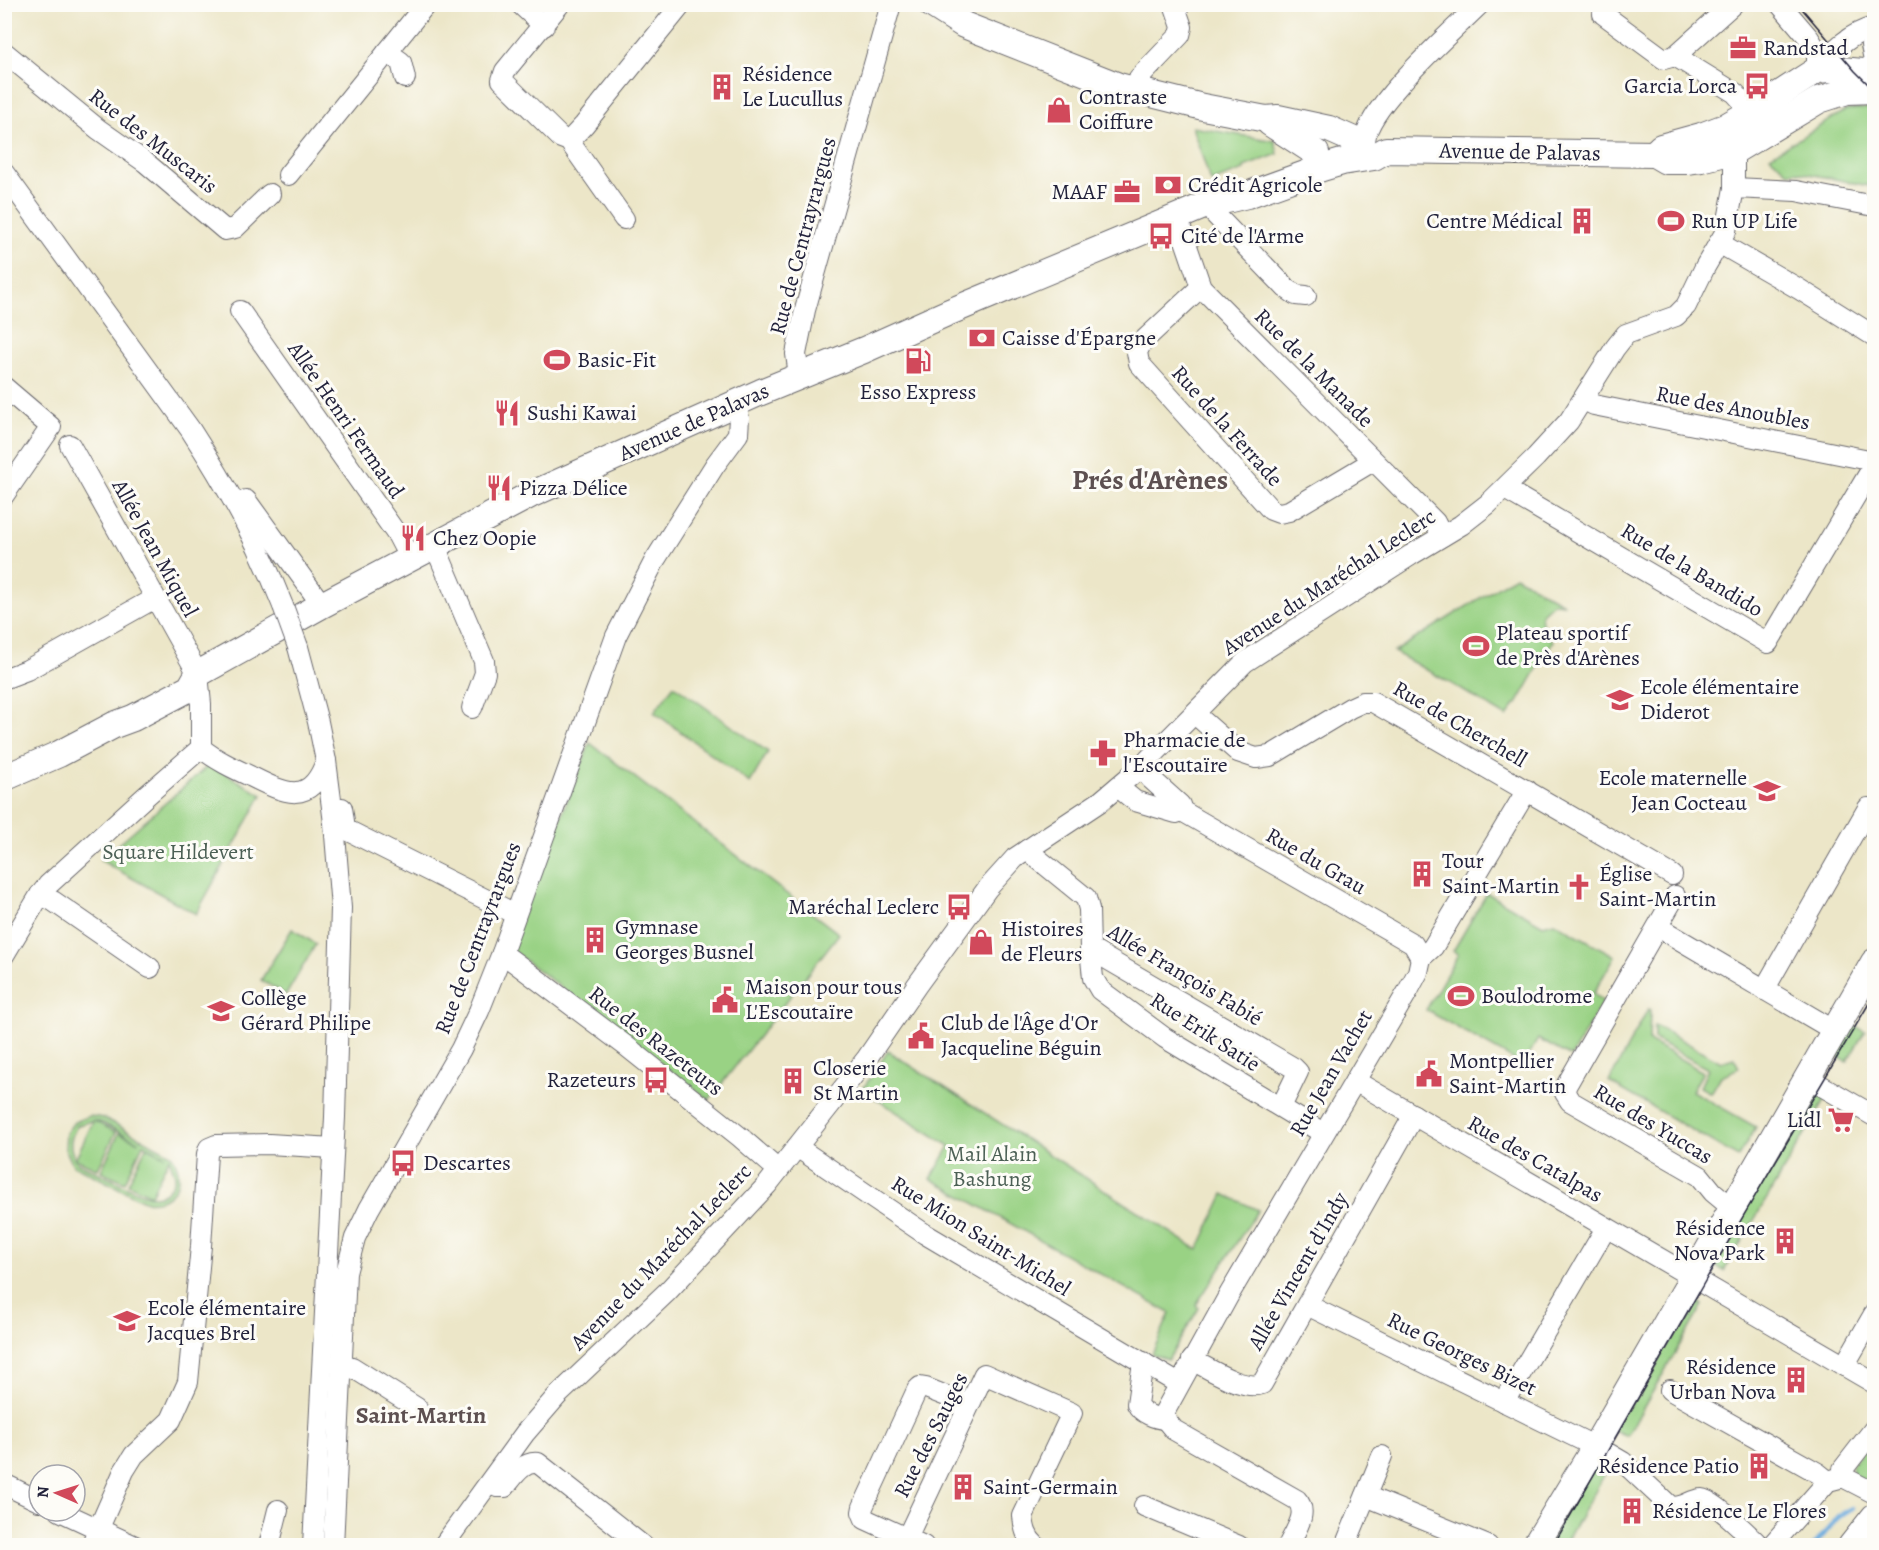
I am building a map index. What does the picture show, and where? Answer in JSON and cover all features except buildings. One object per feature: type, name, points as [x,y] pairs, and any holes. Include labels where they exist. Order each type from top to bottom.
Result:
[{"type":"main road","points":[[931,4],[974,29],[1135,91],[1266,119],[1278,118],[1336,131],[1369,144]]},
{"type":"main road","name":"Avenue de Palavas","points":[[1654,154],[1662,147],[1725,127],[1748,108],[1817,70]]},
{"type":"main road","points":[[1807,106],[1814,92],[1817,70],[1875,73]]},
{"type":"main road","name":"Avenue de Palavas","points":[[4,778],[59,754],[114,725],[130,707],[164,685],[186,674],[198,674],[291,611],[322,605],[530,495],[799,376],[1206,205],[1217,193],[1250,176],[1319,160],[1342,162],[1374,157],[1369,144],[1654,154],[1666,161],[1701,159],[1734,150],[1819,99],[1847,91],[1875,90]]},
{"type":"main road","points":[[1266,119],[1319,160]]},
{"type":"main road","points":[[1308,125],[1319,160]]},
{"type":"main road","points":[[1725,127],[1734,150]]},
{"type":"main road","points":[[1535,1545],[1595,1447],[1875,962]]},
{"type":"main road","points":[[1851,1545],[1875,1517]]},
{"type":"street","points":[[288,175],[426,4]]},
{"type":"street","points":[[520,4],[543,26]]},
{"type":"street","points":[[560,4],[504,71],[502,80],[561,138],[569,141],[624,219]]},
{"type":"street","points":[[569,141],[682,4]]},
{"type":"street","name":"Rue de Centrayrargues","points":[[799,376],[796,354],[805,310],[891,4]]},
{"type":"street","points":[[1135,91],[1139,78],[1180,35],[1182,27],[1174,4]]},
{"type":"street","points":[[1369,144],[1365,134],[1388,96],[1480,4]]},
{"type":"street","points":[[1603,14],[1664,59],[1675,56],[1733,4]]},
{"type":"street","points":[[1780,4],[1817,51],[1817,70]]},
{"type":"street","name":"Avenue de Palavas","points":[[1817,70],[1836,49],[1865,29],[1875,29],[1871,45],[1875,60]]},
{"type":"street","name":"Rue des Muscaris","points":[[4,52],[98,129],[145,162],[225,230],[235,228],[270,194]]},
{"type":"street","points":[[387,52],[401,62],[405,78]]},
{"type":"street","points":[[1675,56],[1736,93],[1748,108]]},
{"type":"street","name":"Avenue du Maréchal Leclerc","points":[[443,1545],[525,1433],[557,1396],[667,1292],[767,1185],[867,1058],[987,889],[1015,858],[1094,806],[1118,787],[1195,714],[1245,662],[1461,525],[1505,489],[1569,421],[1626,334],[1676,316],[1686,306],[1727,225],[1734,188],[1734,150]]},
{"type":"street","points":[[4,173],[190,429],[241,511],[291,611],[335,751],[345,828],[515,914]]},
{"type":"street","points":[[1734,188],[1796,191],[1875,206]]},
{"type":"street","points":[[1206,205],[1286,288],[1296,295],[1306,296]]},
{"type":"street","name":"Rue de la Manade","points":[[1177,217],[1201,287],[1435,522],[1442,536]]},
{"type":"street","points":[[1719,243],[1875,336]]},
{"type":"street","name":"Rue de la Ferrade","points":[[1201,287],[1142,342],[1137,352],[1139,363],[1271,510],[1279,513],[1289,512],[1373,461]]},
{"type":"street","name":"Allée Henri Fermaud","points":[[240,311],[398,536],[410,559]]},
{"type":"street","points":[[4,387],[51,427],[4,495]]},
{"type":"street","name":"Rue des Anoubles","points":[[1584,400],[1594,405],[1875,463]]},
{"type":"street","name":"Rue de Centrayrargues","points":[[333,1545],[346,1272],[355,1238],[369,1209],[461,1049],[479,1011],[616,636],[655,560],[738,434],[740,418],[735,404]]},
{"type":"street","points":[[190,429],[211,451],[322,605]]},
{"type":"street","name":"Allée Jean Miquel","points":[[70,445],[198,674]]},
{"type":"street","name":"Rue de la Bandido","points":[[1505,489],[1768,643],[1875,463]]},
{"type":"street","points":[[435,546],[484,661],[485,673],[472,708]]},
{"type":"street","points":[[6,678],[27,670],[155,598]]},
{"type":"street","points":[[291,611],[326,761],[341,908],[339,1019],[313,1545]]},
{"type":"street","points":[[4,955],[48,885],[201,748],[198,674]]},
{"type":"street","name":"Rue de Cherchell","points":[[1195,714],[1238,752],[1256,758],[1269,756],[1350,708],[1363,702],[1373,702],[1672,875]]},
{"type":"street","points":[[201,748],[224,763],[275,788],[290,792],[310,787],[321,774],[326,761]]},
{"type":"street","name":"Rue du Grau","points":[[1141,767],[1180,805],[1182,811],[1413,944],[1420,958]]},
{"type":"street","name":"Rue du Grau","points":[[1118,787],[1135,801],[1176,813],[1182,811]]},
{"type":"street","name":"Rue Jean Vachet","points":[[1179,1384],[1418,972],[1420,958],[1433,947],[1527,790]]},
{"type":"street","points":[[1764,990],[1868,808]]},
{"type":"street","name":"Allée François Fabié","points":[[1027,849],[1086,898],[1089,909],[1090,949],[1298,1072],[1281,1107]]},
{"type":"street","points":[[40,895],[53,901],[150,968]]},
{"type":"street","name":"Rue des Yuccas","points":[[1675,896],[1566,1086],[1565,1094],[1570,1101],[1700,1176],[1725,1202]]},
{"type":"street","points":[[1658,927],[1835,1031]]},
{"type":"street","name":"Rue Erik Satie","points":[[1090,949],[1093,978],[1100,990],[1165,1038],[1323,1133]]},
{"type":"street","name":"Rue des Razeteurs","points":[[502,953],[626,1046],[778,1170]]},
{"type":"street","points":[[1808,1078],[1875,1116]]},
{"type":"street","name":"Rue des Catalpas","points":[[1355,1081],[1875,1383]]},
{"type":"street","name":"Allée Vincent d'Indy","points":[[1192,1360],[1244,1385],[1255,1387],[1262,1383],[1414,1115]]},
{"type":"street","points":[[95,1537],[124,1471],[134,1455],[171,1419],[188,1382],[209,1148],[216,1145],[269,1144],[333,1148]]},
{"type":"street","name":"Rue Mion Saint-Michel","points":[[797,1147],[925,1234],[1179,1384]]},
{"type":"street","points":[[1504,1402],[1606,1228]]},
{"type":"street","name":"Rue Georges Bizet","points":[[1307,1305],[1623,1462],[1670,1506],[1679,1507],[1696,1500],[1708,1500],[1760,1545]]},
{"type":"street","points":[[1844,1366],[1875,1314]]},
{"type":"street","points":[[1143,1362],[1137,1404],[1139,1409],[1158,1419],[1165,1419]]},
{"type":"street","points":[[342,1364],[352,1367],[417,1408]]},
{"type":"street","name":"Rue des Sauges","points":[[911,1543],[984,1374],[1072,1413],[1023,1516],[1024,1529],[1036,1545]]},
{"type":"street","points":[[1179,1384],[1165,1411],[1165,1419],[1174,1430],[1297,1500],[1302,1506],[1303,1513],[1288,1545]]},
{"type":"street","points":[[911,1543],[866,1519],[862,1512],[917,1390],[926,1388],[969,1405]]},
{"type":"street","points":[[1670,1390],[1818,1473],[1875,1493]]},
{"type":"street","points":[[1771,1545],[1835,1479],[1875,1429]]},
{"type":"street","points":[[1345,1545],[1382,1456]]},
{"type":"street","points":[[490,1482],[497,1487],[505,1486],[524,1466],[529,1463],[538,1463],[644,1545]]},
{"type":"street","points":[[4,1484],[27,1495]]},
{"type":"street","points":[[1366,1496],[1488,1545]]},
{"type":"street","points":[[1143,1506],[1230,1544]]},
{"type":"street","points":[[268,1545],[278,1510]]},
{"type":"street","points":[[76,1523],[95,1537],[135,1545]]},
{"type":"green space","points":[[1870,108],[1874,110],[1874,187],[1795,171],[1789,173],[1770,156],[1846,110]]},
{"type":"green space","points":[[1192,127],[1275,141],[1278,154],[1211,182]]},
{"type":"green space","name":"Plateau sportif de Près d'Arènes","points":[[1515,576],[1565,604],[1553,603],[1541,614],[1544,629],[1553,641],[1517,704],[1507,717],[1394,652]]},
{"type":"green space","points":[[674,685],[768,752],[750,783],[654,712]]},
{"type":"green space","points":[[590,743],[839,934],[709,1100],[509,948]]},
{"type":"green space","name":"Square Hildevert","points":[[210,764],[262,795],[196,914],[100,860]]},
{"type":"green space","points":[[1487,893],[1543,925],[1554,922],[1615,956],[1593,994],[1603,1001],[1571,1057],[1538,1039],[1523,1065],[1426,1010],[1458,954],[1453,951]]},
{"type":"green space","points":[[292,929],[316,944],[286,995],[261,980]]},
{"type":"green space","points":[[1648,1009],[1650,1010],[1649,1041],[1703,1072],[1692,1091],[1756,1127],[1738,1157],[1609,1082]]},
{"type":"green space","points":[[1654,1025],[1721,1062],[1734,1058],[1739,1068],[1721,1076],[1711,1093],[1700,1087],[1708,1069],[1654,1039]]},
{"type":"green space","points":[[1853,1025],[1865,1031],[1847,1062],[1835,1055]]},
{"type":"green space","name":"Mail Alain Bashung","points":[[888,1051],[1198,1250],[1224,1194],[1258,1210],[1196,1305],[1199,1308],[1168,1360],[1152,1354],[1170,1313],[931,1179],[950,1146],[862,1090]]},
{"type":"green space","points":[[1810,1088],[1826,1098],[1724,1271],[1710,1262]]},
{"type":"green space","points":[[89,1116],[104,1118],[171,1154],[178,1172],[175,1188],[163,1199],[144,1201],[73,1165],[65,1149],[66,1133],[74,1122]],"holes":[[[94,1121],[103,1123],[139,1142],[119,1133],[101,1171],[125,1182],[143,1144],[165,1156],[146,1147],[128,1184],[151,1195],[169,1158],[175,1175],[166,1192],[151,1196],[142,1194],[78,1163],[76,1159],[98,1169],[116,1132]],[[93,1122],[75,1159],[71,1146],[73,1134],[78,1125]]]},
{"type":"green space","points":[[1689,1297],[1703,1305],[1627,1436],[1613,1429]]},
{"type":"green space","points":[[1874,1438],[1874,1487],[1853,1476],[1852,1464]]},
{"type":"green space","points":[[1597,1455],[1611,1463],[1564,1545],[1545,1546]]},
{"type":"waterway","points":[[1814,1546],[1840,1515],[1852,1508]]},
{"type":"tram line","points":[[1798,4],[1874,90]]},
{"type":"tram line","points":[[1553,1546],[1712,1269],[1874,995]]},
{"type":"place","name":"Randstad","points":[[1743,48]]},
{"type":"place","name":"Garcia Lorca","points":[[1757,86]]},
{"type":"place","name":"Résidence Le Lucullus","points":[[722,87]]},
{"type":"place","name":"Contraste Coiffure","points":[[1059,110]]},
{"type":"place","name":"Crédit Agricole","points":[[1168,185]]},
{"type":"place","name":"MAAF","points":[[1127,192]]},
{"type":"place","name":"Centre Médical","points":[[1582,221]]},
{"type":"place","name":"Run UP Life","points":[[1671,221]]},
{"type":"place","name":"Cité de l'Arme","points":[[1161,236]]},
{"type":"place","name":"Caisse d'Épargne","points":[[982,338]]},
{"type":"place","name":"Basic-Fit","points":[[557,360]]},
{"type":"place","name":"Esso Express","points":[[918,361]]},
{"type":"place","name":"Sushi Kawai","points":[[507,413]]},
{"type":"place","name":"Pizza Délice","points":[[499,488]]},
{"type":"place","name":"Chez Oopie","points":[[413,538]]},
{"type":"place","name":"Plateau sportif de Près d'Arènes","points":[[1476,646]]},
{"type":"place","name":"Ecole élémentaire Diderot","points":[[1620,700]]},
{"type":"place","name":"Pharmacie de l'Escoutaïre","points":[[1103,753]]},
{"type":"place","name":"Ecole maternelle Jean Cocteau","points":[[1767,791]]},
{"type":"place","name":"Tour Saint-Martin","points":[[1422,874]]},
{"type":"place","name":"Église Saint-Martin","points":[[1579,887]]},
{"type":"place","name":"Maréchal Leclerc","points":[[959,907]]},
{"type":"place","name":"Gymnase Georges Busnel","points":[[595,940]]},
{"type":"place","name":"Histoires de Fleurs","points":[[981,942]]},
{"type":"place","name":"Boulodrome","points":[[1461,996]]},
{"type":"place","name":"Maison pour tous L'Escoutaïre","points":[[725,1000]]},
{"type":"place","name":"Collège Gérard Philipe","points":[[221,1011]]},
{"type":"place","name":"Club de l'Âge d'Or Jacqueline Béguin","points":[[921,1036]]},
{"type":"place","name":"Montpellier Saint-Martin","points":[[1429,1074]]},
{"type":"place","name":"Razeteurs","points":[[656,1080]]},
{"type":"place","name":"Closerie St Martin","points":[[793,1081]]},
{"type":"place","name":"Lidl","points":[[1841,1120]]},
{"type":"place","name":"Descartes","points":[[403,1163]]},
{"type":"place","name":"Résidence Nova Park","points":[[1785,1241]]},
{"type":"place","name":"Ecole élémentaire Jacques Brel","points":[[127,1321]]},
{"type":"place","name":"Résidence Urban Nova","points":[[1796,1380]]},
{"type":"place","name":"Résidence Patio","points":[[1759,1466]]},
{"type":"place","name":"Saint-Germain","points":[[963,1487]]},
{"type":"place","name":"Résidence Le Flores","points":[[1632,1511]]},
{"type":"district","name":"Prés d'Arènes","points":[[1150,480]]},
{"type":"district","name":"Saint-Martin","points":[[421,1415]]}]
